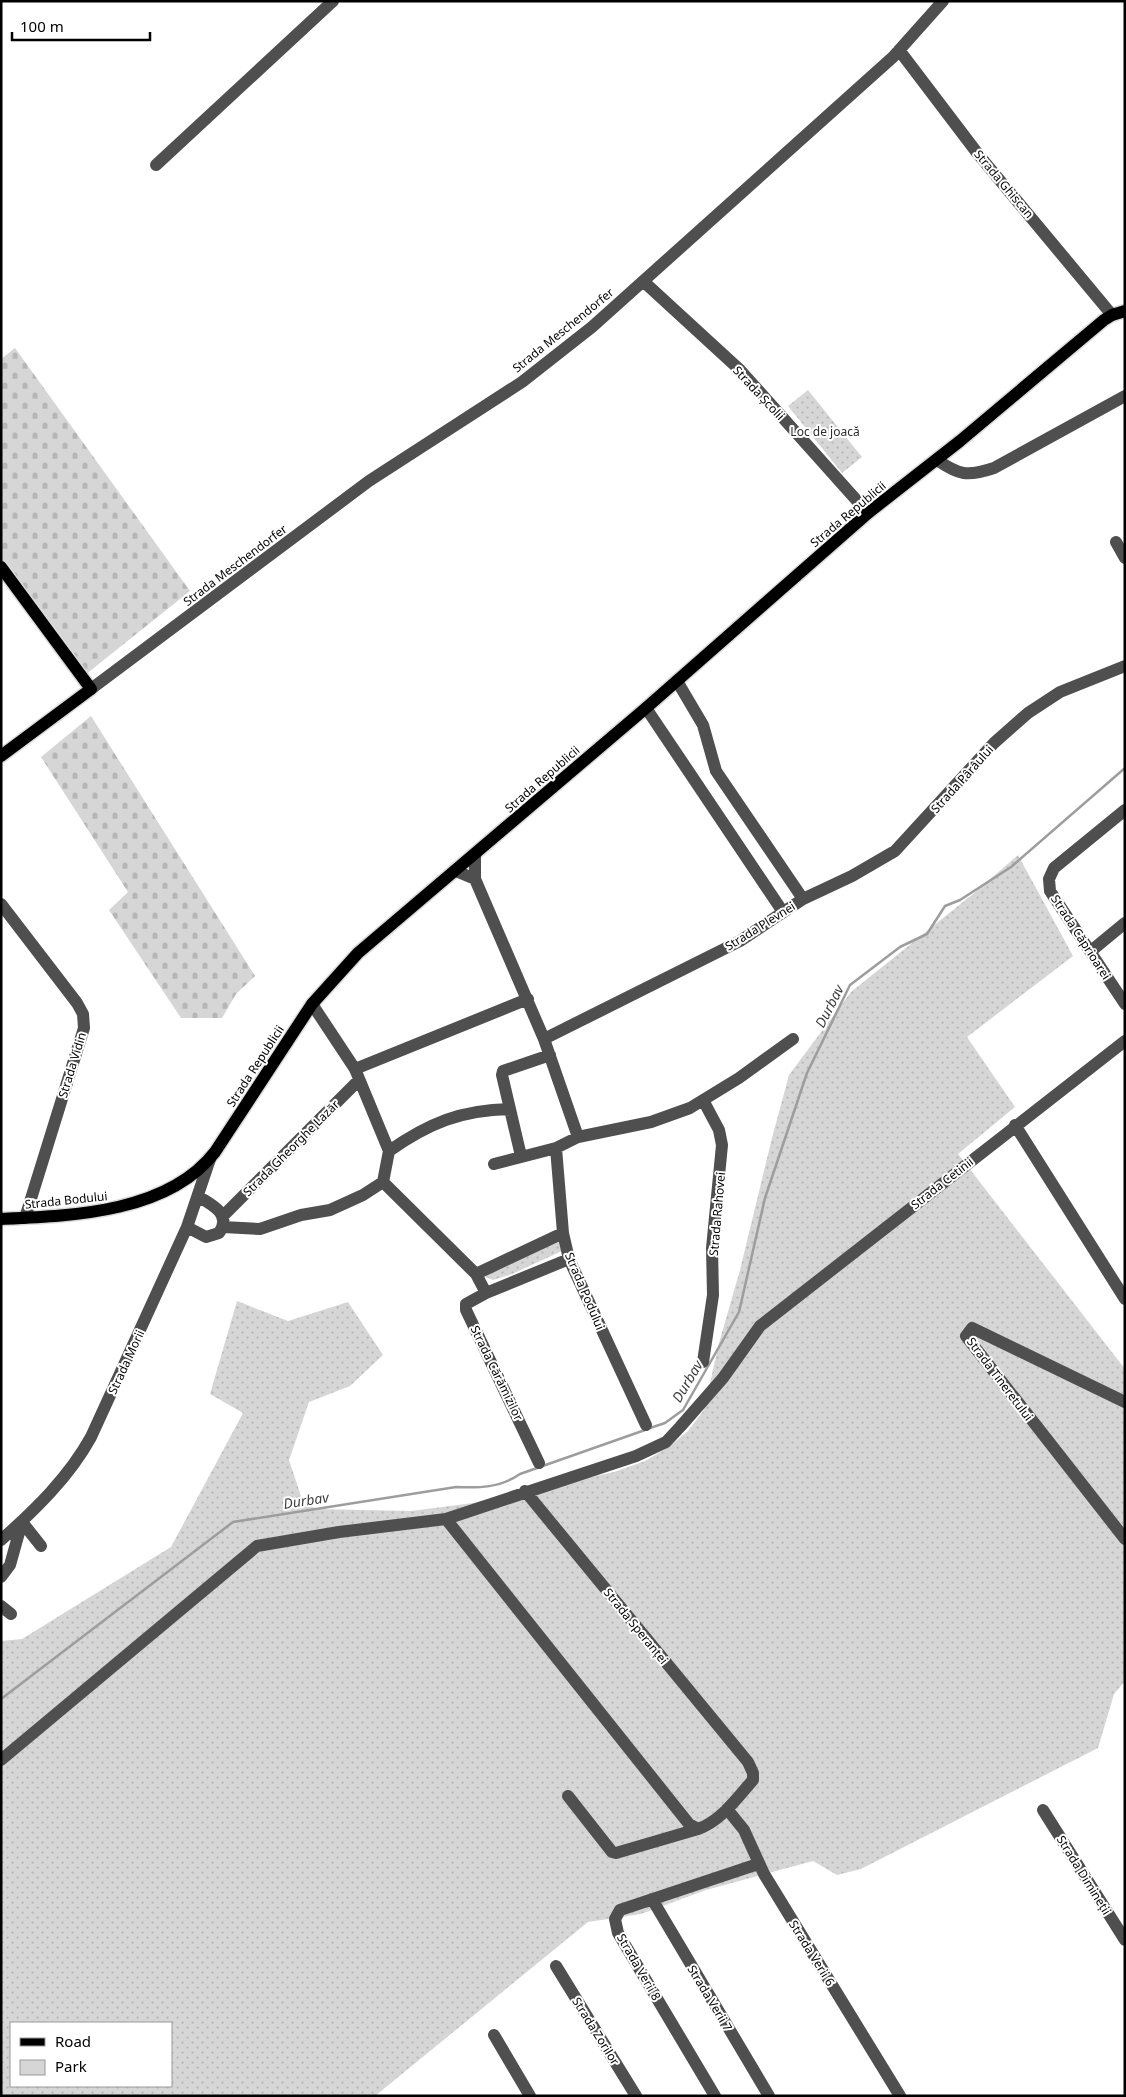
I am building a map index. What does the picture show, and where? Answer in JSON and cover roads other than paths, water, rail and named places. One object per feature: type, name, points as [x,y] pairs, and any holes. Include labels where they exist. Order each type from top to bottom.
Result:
[{"type":"main road","name":"Strada Republicii","points":[[210,1159],[312,1004],[358,953],[646,708],[868,513],[937,460],[1112,314],[1125,311]]},
{"type":"main road","points":[[1,567],[91,689]]},
{"type":"main road","name":"Strada Meschendorfer","points":[[1,756],[91,689]]},
{"type":"main road","name":"Strada Bodului","points":[[1,1219],[97,1213],[121,1207],[163,1191],[195,1173],[210,1159]]},
{"type":"street","points":[[156,165],[332,1]]},
{"type":"street","name":"Strada Meschendorfer","points":[[91,689],[395,463],[536,372],[585,333],[899,50],[944,1]]},
{"type":"street","name":"Strada Ghiscan","points":[[899,50],[978,154],[1112,314]]},
{"type":"street","name":"Strada Școlii","points":[[643,281],[740,370],[868,513]]},
{"type":"street","points":[[937,460],[959,474],[982,472],[1008,462],[1125,396]]},
{"type":"street","points":[[1116,542],[1125,558]]},
{"type":"street","name":"Strada Pârâului","points":[[803,899],[852,876],[895,851],[994,743],[1028,714],[1060,692],[1125,666]]},
{"type":"street","name":"Strada Plevnei","points":[[544,1039],[740,941],[803,899],[716,771],[703,725],[677,681]]},
{"type":"street","points":[[646,708],[783,912]]},
{"type":"street","name":"Strada Căprioarei","points":[[1125,810],[1054,868],[1049,879],[1050,891],[1125,1004]]},
{"type":"street","points":[[474,856],[475,879],[544,1039],[578,1137]]},
{"type":"street","points":[[456,871],[475,879]]},
{"type":"street","name":"Strada Vidin","points":[[1,904],[77,1003],[83,1014],[84,1028],[25,1218]]},
{"type":"street","points":[[1091,951],[1125,923]]},
{"type":"street","name":"Strada Gheorghe Lazăr","points":[[223,1221],[357,1074],[528,999]]},
{"type":"street","points":[[223,1221],[260,1229],[301,1215],[330,1210],[363,1195],[383,1182],[389,1151],[357,1074],[312,1004]]},
{"type":"street","points":[[494,1164],[556,1148],[578,1137],[651,1122],[690,1108],[739,1078],[793,1039]]},
{"type":"street","name":"Strada Cetinii","points":[[1,1760],[257,1546],[329,1533],[446,1519],[525,1491],[636,1456],[666,1442],[723,1378],[760,1326],[1125,1041]]},
{"type":"street","points":[[521,1156],[503,1071],[550,1055]]},
{"type":"street","name":"Strada Rahovei","points":[[703,1100],[719,1130],[722,1145],[712,1248],[713,1295],[703,1362]]},
{"type":"street","points":[[389,1151],[422,1130],[453,1117],[473,1111],[510,1109]]},
{"type":"street","points":[[1015,1125],[1125,1299]]},
{"type":"street","name":"Strada Podului","points":[[556,1148],[563,1233],[568,1259],[646,1425]]},
{"type":"street","name":"Strada Morii","points":[[1,1540],[22,1522],[64,1478],[80,1457],[91,1437],[187,1227],[210,1159]]},
{"type":"street","points":[[187,1227],[206,1237],[219,1233],[223,1221],[218,1208],[200,1192],[195,1173]]},
{"type":"street","points":[[383,1182],[476,1274],[486,1293],[568,1259]]},
{"type":"street","points":[[476,1274],[563,1233]]},
{"type":"street","name":"Strada Cărămizilor","points":[[486,1293],[467,1302],[466,1310],[539,1463]]},
{"type":"street","name":"Strada Tineretului","points":[[1125,1402],[972,1328],[966,1336],[1125,1538]]},
{"type":"street","name":"Strada Speranței","points":[[525,1491],[748,1762],[753,1773],[753,1780],[727,1810]]},
{"type":"street","points":[[446,1519],[689,1824],[698,1828]]},
{"type":"street","points":[[22,1522],[41,1546]]},
{"type":"street","points":[[1,1577],[10,1565],[22,1522]]},
{"type":"street","points":[[568,1796],[612,1852],[616,1853],[705,1826],[727,1810]]},
{"type":"street","name":"Strada Verii 6","points":[[727,1810],[744,1830],[758,1864],[900,2096]]},
{"type":"street","name":"Strada Dimineții","points":[[1043,1810],[1125,1940]]},
{"type":"street","name":"Strada Verii 8","points":[[715,2096],[618,1934],[615,1919],[620,1910],[758,1864]]},
{"type":"street","name":"Strada Verii 7","points":[[652,1899],[769,2096]]},
{"type":"street","name":"Strada Zorilor","points":[[556,1966],[636,2096]]},
{"type":"street","points":[[494,2035],[530,2096]]},
{"type":"waterway","name":"Durbav","points":[[650,1428],[665,1423],[683,1410],[739,1312],[765,1198],[807,1073],[850,985],[900,947],[927,934],[945,906],[960,900],[1011,867],[1125,768]]},
{"type":"waterway","name":"Durbav","points":[[1,1699],[233,1522],[456,1487],[497,1485],[520,1474],[645,1430]]},
{"type":"park label","name":"Loc de joacă","points":[[825,431]]}]
